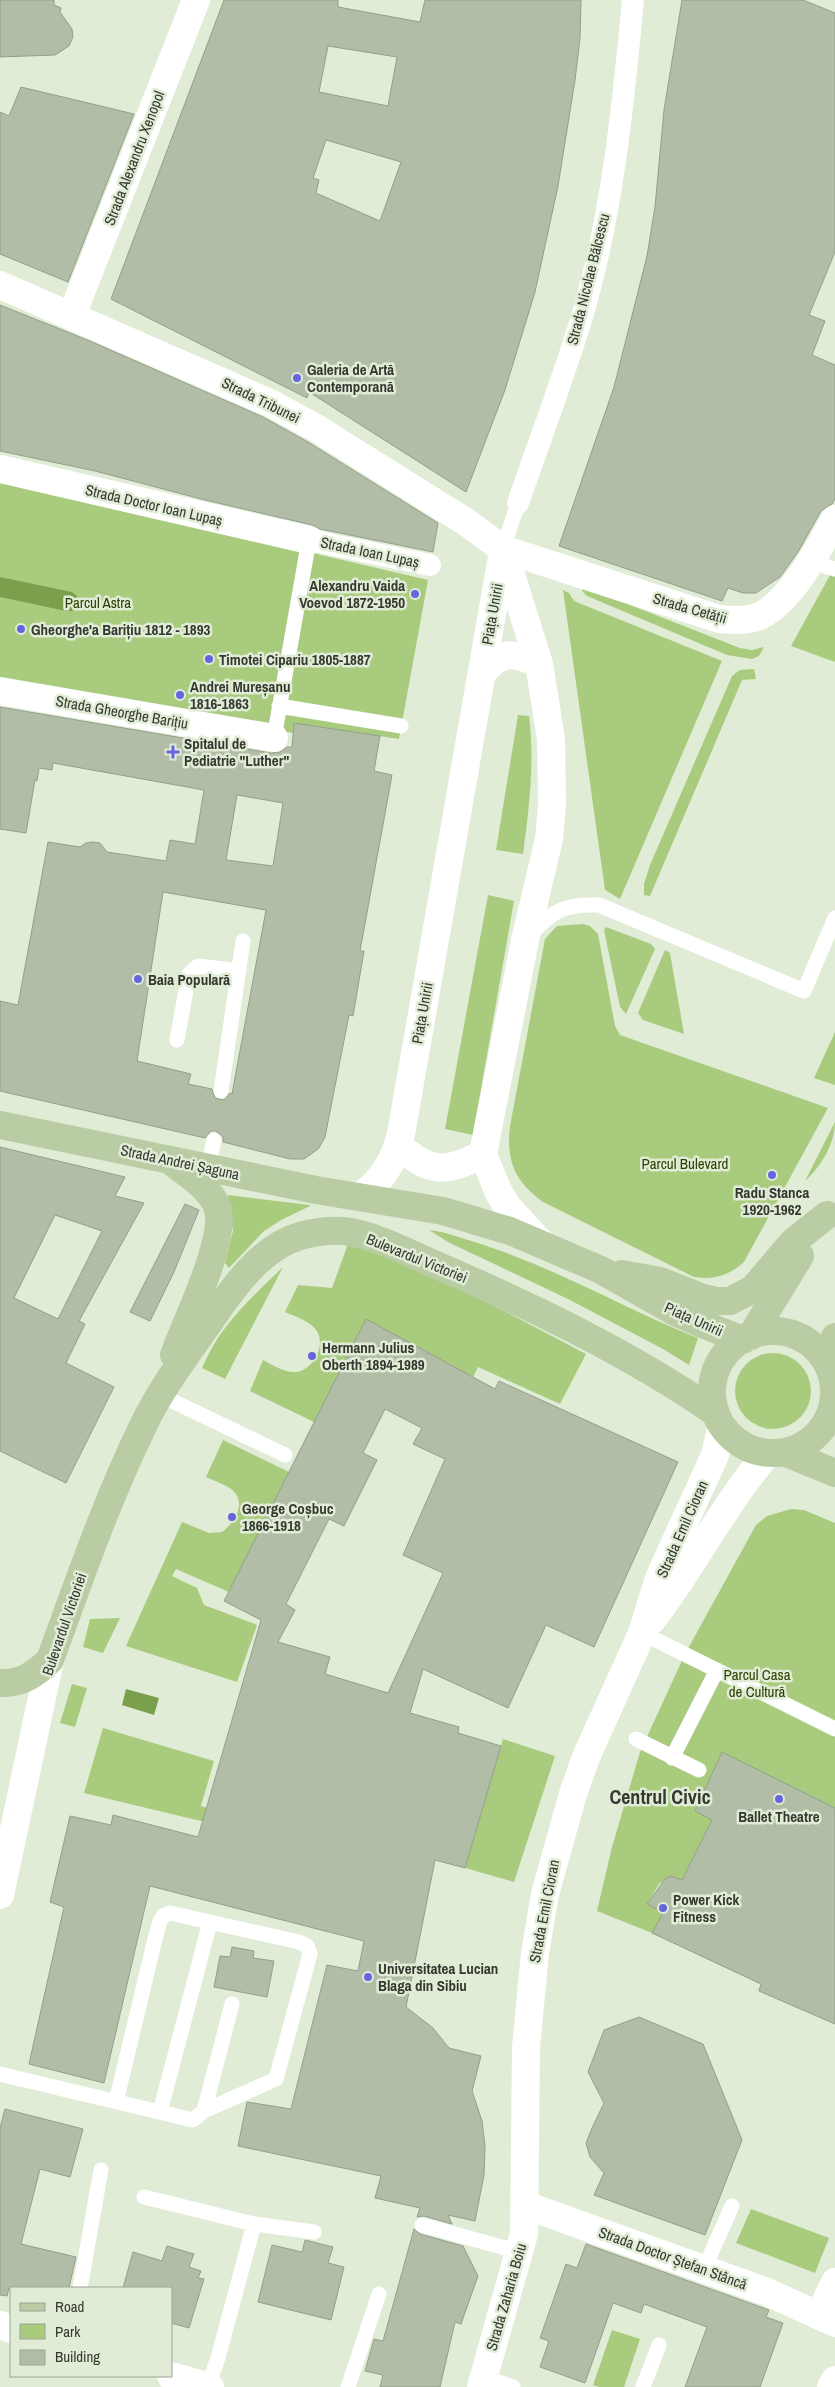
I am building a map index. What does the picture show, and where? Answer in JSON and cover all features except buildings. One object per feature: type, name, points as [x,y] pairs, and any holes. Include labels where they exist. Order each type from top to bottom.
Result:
[{"type":"main road","name":"Strada Andrei Șaguna","points":[[0,1125],[316,1190],[361,1196]]},
{"type":"main road","name":"Bulevardul Victoriei","points":[[160,1395],[220,1232],[220,1217],[216,1204],[208,1192],[169,1159]]},
{"type":"main road","name":"Piața Unirii","points":[[361,1196],[478,1220],[540,1242],[601,1270],[675,1312],[747,1338]]},
{"type":"main road","points":[[601,1270],[660,1281],[717,1302],[730,1301],[754,1289],[793,1242],[831,1209]]},
{"type":"main road","points":[[747,1338],[831,1209]]},
{"type":"main road","name":"Bulevardul Victoriei","points":[[50,1660],[97,1530],[143,1426],[160,1395],[222,1304],[258,1261],[286,1242],[300,1236],[331,1231],[357,1234],[386,1244],[494,1291],[673,1383],[719,1419]]},
{"type":"main road","points":[[747,1338],[767,1332],[783,1332],[799,1337],[812,1346],[823,1358],[833,1384]]},
{"type":"main road","points":[[719,1419],[737,1441],[757,1451],[776,1452],[798,1448],[821,1430],[833,1404],[835,1337]]},
{"type":"main road","name":"Piața Unirii","points":[[719,1419],[713,1399],[716,1371],[722,1359],[747,1338]]},
{"type":"main road","points":[[776,1452],[835,1473]]},
{"type":"main road","points":[[0,1683],[22,1680],[33,1675],[50,1660]]},
{"type":"street","name":"Strada Alexandru Xenopol","points":[[72,315],[196,0]]},
{"type":"street","name":"Strada Nicolae Bălcescu","points":[[518,503],[581,319],[598,248],[620,137],[633,0]]},
{"type":"street","name":"Strada Tribunei","points":[[0,285],[72,315],[293,415],[466,522],[504,549]]},
{"type":"street","name":"Strada Doctor Ioan Lupaș","points":[[0,469],[309,540]]},
{"type":"street","name":"Strada Cetății","points":[[504,549],[719,619],[738,621],[756,617],[772,608],[823,565],[835,519]]},
{"type":"street","name":"Strada Ioan Lupaș","points":[[309,540],[430,565]]},
{"type":"street","name":"Piața Unirii","points":[[504,549],[539,664],[551,739],[552,804],[549,840],[525,940],[483,1154],[506,1206],[540,1242]]},
{"type":"street","name":"Piața Unirii","points":[[361,1196],[383,1176],[398,1145],[504,549]]},
{"type":"street","points":[[483,672],[492,662],[500,657],[509,655],[518,655],[539,664]]},
{"type":"street","name":"Strada Gheorghe Barițiu","points":[[0,691],[274,738]]},
{"type":"street","points":[[398,1145],[415,1159],[436,1168],[450,1168],[463,1165],[483,1154]]},
{"type":"street","name":"Strada Emil Cioran","points":[[525,2205],[526,2038],[535,1953],[545,1894],[573,1794],[586,1757],[642,1633],[659,1578],[715,1455],[719,1419]]},
{"type":"street","name":"Strada Emil Cioran","points":[[642,1633],[675,1590],[725,1508],[776,1452]]},
{"type":"street","name":"Bulevardul Victoriei","points":[[0,1895],[50,1660]]},
{"type":"street","name":"Strada Zaharia Boiu","points":[[482,2382],[520,2252],[524,2234],[525,2205]]},
{"type":"street","name":"Strada Doctor Ștefan Stâncă","points":[[525,2205],[786,2299],[827,2319],[835,2282]]},
{"type":"street","points":[[172,2376],[209,2387]]},
{"type":"street","points":[[832,2387],[835,2380]]},
{"type":"lane","name":"Strada Nicolae Bălcescu","points":[[504,549],[518,503]]},
{"type":"lane","points":[[274,738],[309,540]]},
{"type":"lane","points":[[279,706],[401,726]]},
{"type":"lane","points":[[525,940],[543,920],[554,912],[568,906],[600,905],[705,951],[804,991],[835,918]]},
{"type":"lane","points":[[221,1091],[243,941]]},
{"type":"lane","points":[[177,1040],[189,974],[193,968],[198,966],[239,971]]},
{"type":"lane","points":[[208,1168],[214,1140]]},
{"type":"lane","points":[[160,1395],[285,1455]]},
{"type":"lane","points":[[642,1633],[835,1729]]},
{"type":"lane","points":[[672,1758],[717,1670]]},
{"type":"lane","points":[[636,1739],[699,1770]]},
{"type":"lane","points":[[0,2074],[116,2102],[193,2120],[204,2111],[276,2079],[310,1954],[307,1946],[299,1942],[170,1913],[164,1915],[160,1921],[116,2102]]},
{"type":"lane","points":[[160,2112],[210,1922]]},
{"type":"lane","points":[[204,2111],[232,2004]]},
{"type":"lane","points":[[80,2287],[100,2170]]},
{"type":"lane","points":[[144,2197],[254,2224],[314,2232]]},
{"type":"lane","points":[[704,2269],[732,2206]]},
{"type":"lane","points":[[209,2387],[254,2224]]},
{"type":"lane","points":[[422,2225],[520,2252]]},
{"type":"lane","points":[[348,2387],[379,2294]]},
{"type":"lane","points":[[643,2387],[659,2345]]},
{"type":"lane","points":[[482,2382],[513,2387]]},
{"type":"green space","name":"Parcul Astra","points":[[0,480],[428,580],[399,739],[294,723],[293,733],[0,684]]},
{"type":"green space","points":[[835,566],[835,662],[791,646]]},
{"type":"green space","points":[[584,587],[740,648],[752,650],[764,647],[759,656],[752,659],[727,655],[587,596],[582,591]]},
{"type":"green space","points":[[563,590],[569,593],[574,601],[722,661],[620,899],[605,890]]},
{"type":"green space","points":[[754,669],[756,679],[742,680],[650,896],[644,895],[644,884],[650,865],[732,676],[740,670]]},
{"type":"green space","points":[[518,715],[529,716],[531,734],[529,803],[523,854],[496,850]]},
{"type":"green space","points":[[488,895],[514,901],[473,1135],[445,1129]]},
{"type":"green space","name":"Parcul Bulevard","points":[[583,924],[590,926],[598,934],[615,1026],[620,1035],[828,1108],[744,1262],[726,1274],[708,1278],[694,1277],[543,1202],[525,1186],[514,1170],[509,1139],[510,1126],[545,939],[557,926]]},
{"type":"green space","points":[[606,927],[651,944],[655,949],[626,1014],[620,1007],[604,930]]},
{"type":"green space","points":[[665,950],[670,953],[684,1034],[643,1020],[638,1013]]},
{"type":"green space","points":[[835,1032],[835,1085],[814,1078]]},
{"type":"green space","points":[[835,1122],[833,1138],[822,1162],[805,1181]]},
{"type":"green space","points":[[229,1195],[310,1206],[281,1220],[264,1231],[229,1268],[225,1263],[233,1231],[227,1197]]},
{"type":"green space","points":[[429,1230],[449,1234],[509,1254],[698,1338],[689,1365],[663,1349],[568,1299],[448,1242]]},
{"type":"green space","points":[[348,1244],[428,1271],[586,1354],[560,1404],[478,1367],[473,1377],[366,1319],[314,1422],[250,1391],[263,1360],[283,1370],[296,1372],[307,1367],[316,1357],[320,1339],[316,1329],[304,1320],[285,1312],[298,1285],[332,1288]]},
{"type":"green space","points":[[283,1267],[225,1379],[202,1368],[209,1353],[237,1313]]},
{"type":"green space","points":[[773,1353],[788,1356],[800,1364],[808,1376],[811,1391],[808,1406],[800,1418],[788,1426],[773,1429],[758,1426],[746,1418],[738,1406],[735,1391],[738,1376],[746,1364],[758,1356]]},
{"type":"green space","points":[[223,1440],[289,1472],[229,1592],[176,1569],[172,1576],[197,1588],[204,1605],[257,1625],[237,1682],[126,1646],[182,1522],[209,1533],[222,1532],[236,1517],[239,1504],[234,1492],[206,1477]]},
{"type":"green space","name":"Parcul Casa de Cultură","points":[[791,1509],[804,1510],[835,1523],[835,1808],[722,1752],[695,1811],[712,1820],[682,1880],[671,1876],[659,1884],[647,1904],[663,1913],[652,1933],[597,1911],[612,1847],[640,1752],[685,1654],[756,1525],[767,1516]]},
{"type":"green space","points":[[120,1618],[103,1653],[83,1647],[90,1619]]},
{"type":"green space","points":[[72,1684],[87,1688],[75,1727],[60,1723]]},
{"type":"green space","points":[[103,1728],[214,1761],[201,1806],[364,1851],[363,1860],[84,1793]]},
{"type":"green space","points":[[503,1739],[555,1756],[514,1882],[465,1868]]},
{"type":"green space","points":[[751,2209],[829,2238],[815,2273],[736,2243]]},
{"type":"green space","points":[[612,2330],[640,2339],[624,2387],[599,2387],[593,2385]]},
{"type":"shaded area","points":[[0,577],[72,592],[77,596],[77,606],[72,611],[66,611],[0,597]]},
{"type":"shaded area","points":[[126,1689],[159,1698],[154,1715],[122,1705]]},
{"type":"place","name":"Galeria de Artă Contemporană","points":[[297,378]]},
{"type":"place","name":"Alexandru Vaida Voevod 1872-1950","points":[[415,594]]},
{"type":"place","name":"Gheorghe'a Barițiu 1812 - 1893","points":[[21,629]]},
{"type":"place","name":"Timotei Cipariu 1805-1887","points":[[209,659]]},
{"type":"place","name":"Andrei Mureșanu 1816-1863","points":[[180,695]]},
{"type":"place","name":"Spitalul de Pediatrie \"Luther\"","points":[[173,752]]},
{"type":"place","name":"Baia Populară","points":[[138,979]]},
{"type":"place","name":"Radu Stanca 1920-1962","points":[[772,1175]]},
{"type":"place","name":"Hermann Julius Oberth 1894-1989","points":[[312,1356]]},
{"type":"place","name":"George Coșbuc 1866-1918","points":[[232,1517]]},
{"type":"place","name":"Ballet Theatre","points":[[779,1799]]},
{"type":"place","name":"Power Kick Fitness","points":[[663,1908]]},
{"type":"place","name":"Universitatea Lucian Blaga din Sibiu","points":[[368,1977]]},
{"type":"district","name":"Centrul Civic","points":[[660,1796]]}]
